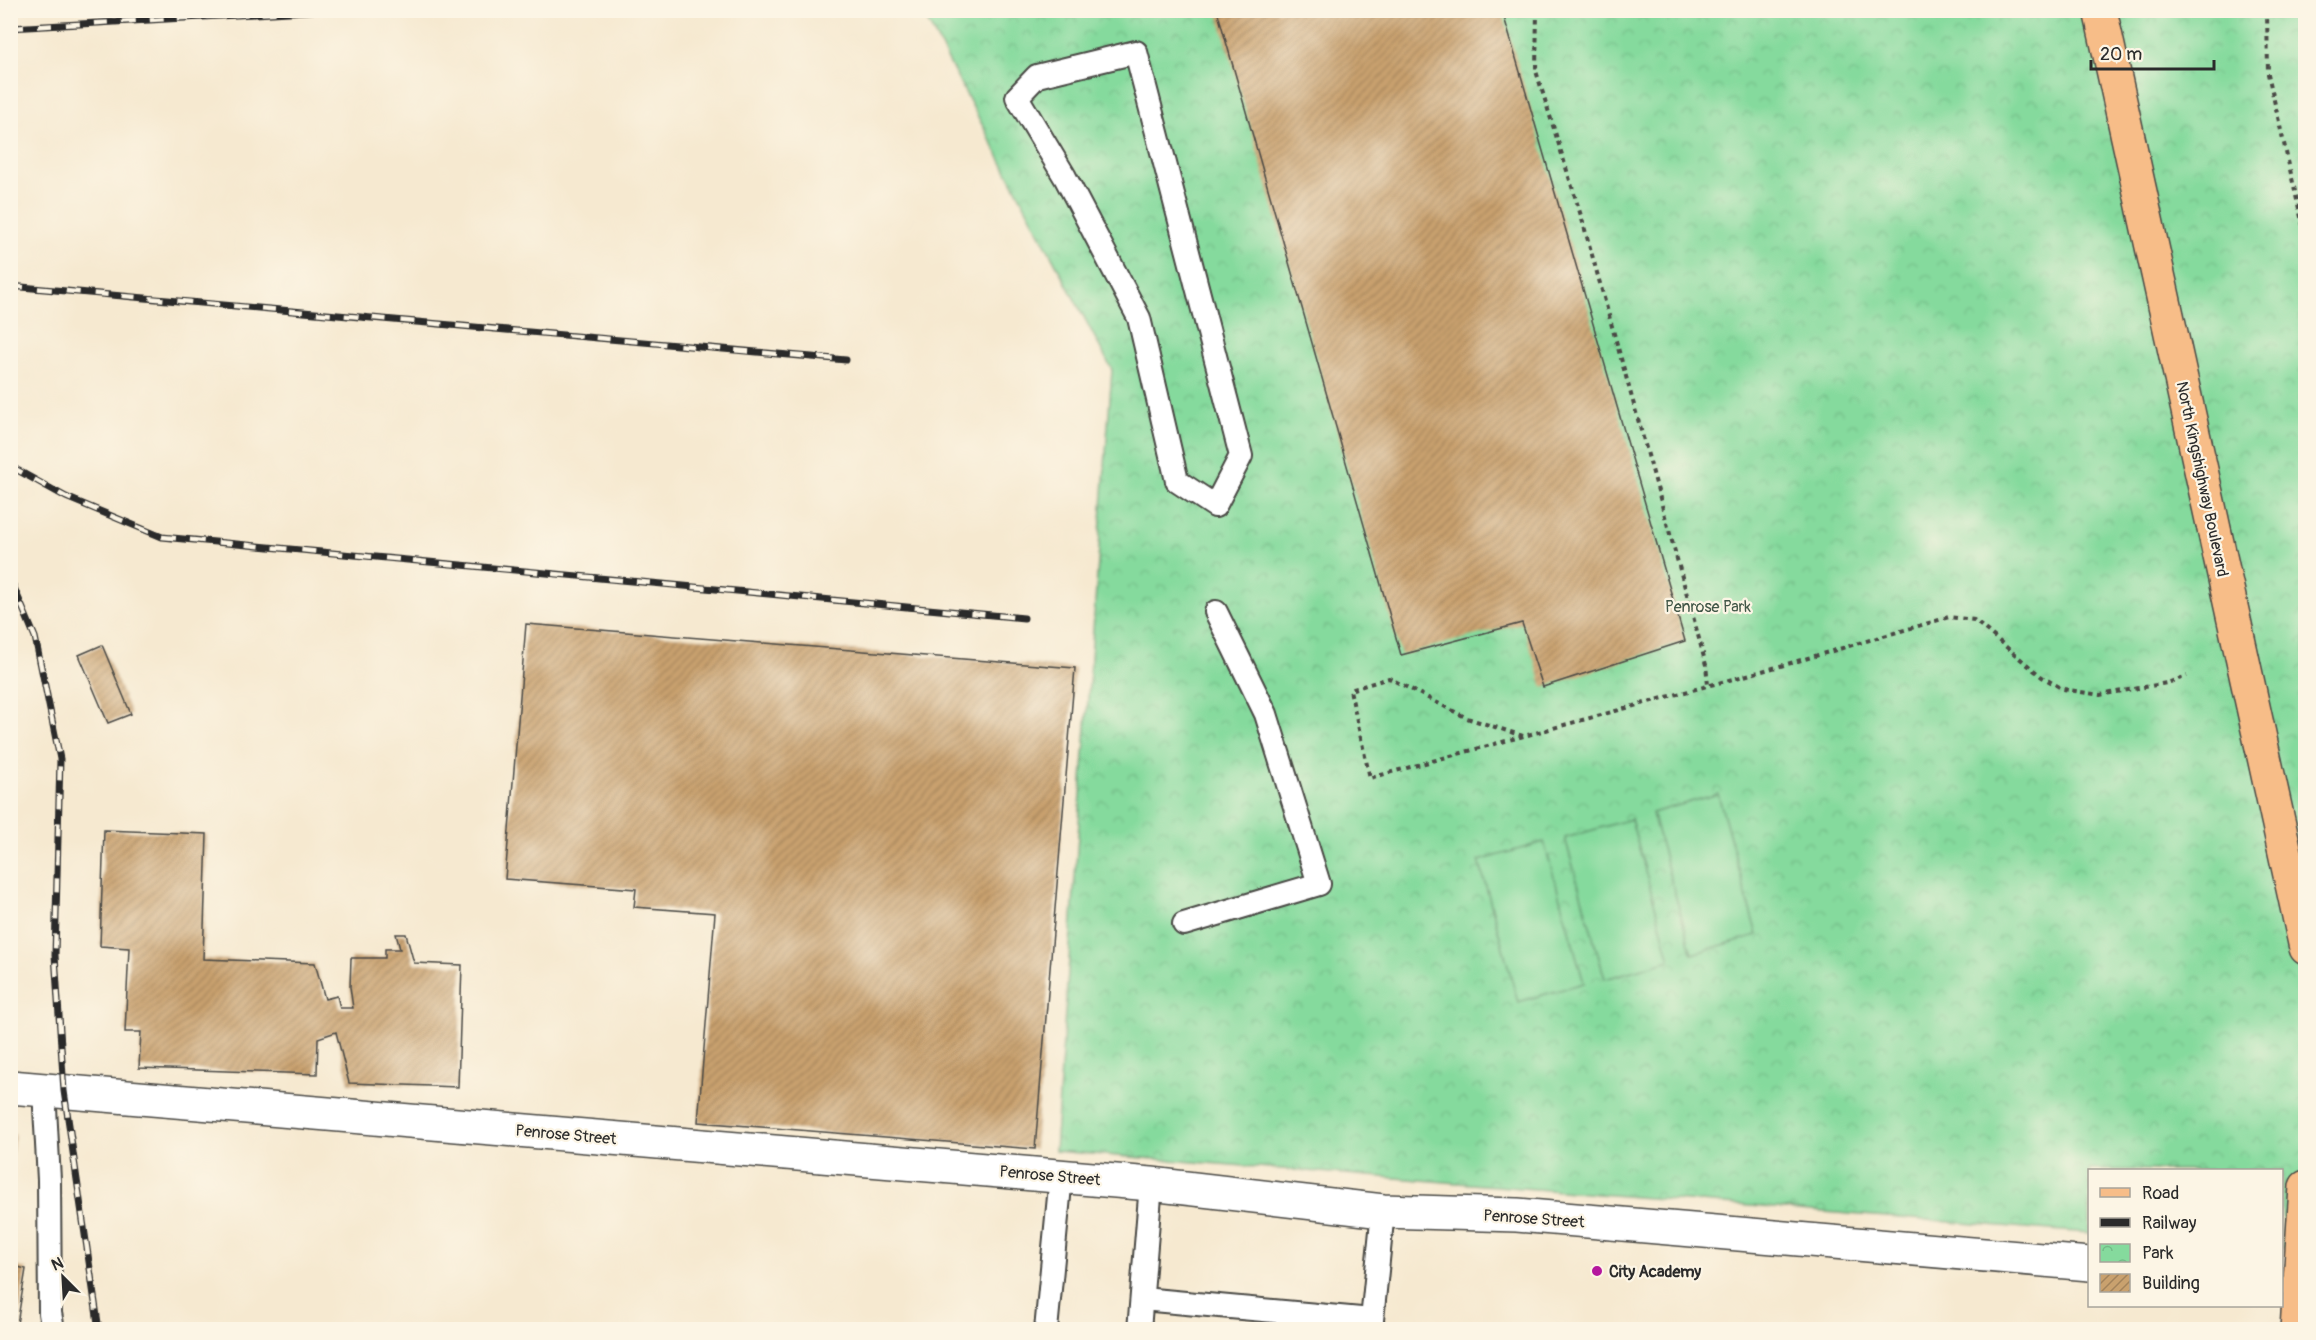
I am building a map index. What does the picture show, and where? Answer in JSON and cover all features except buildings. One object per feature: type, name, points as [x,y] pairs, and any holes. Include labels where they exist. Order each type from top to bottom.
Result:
[{"type":"main road","name":"North Kingshighway Boulevard","points":[[2100,10],[2306,948]]},
{"type":"main road","points":[[2297,1329],[2296,1282],[2306,1187]]},
{"type":"street","name":"Penrose Street","points":[[10,1087],[1151,1184],[1383,1211],[1517,1215],[2088,1264]]},
{"type":"lane","points":[[1136,52],[1241,456],[1215,506],[1177,481],[1139,318],[1065,177],[1017,97],[1037,76],[1136,52]]},
{"type":"lane","points":[[1184,924],[1319,884],[1266,714],[1216,612]]},
{"type":"lane","points":[[44,1090],[49,1180],[50,1313],[53,1329]]},
{"type":"lane","points":[[1046,1329],[1060,1176]]},
{"type":"lane","points":[[1139,1329],[1151,1184]]},
{"type":"lane","points":[[1142,1299],[1254,1320],[1372,1325],[1383,1211]]},
{"type":"path","points":[[1537,10],[1536,71],[1582,219],[1694,620],[1706,665],[1708,685]]},
{"type":"path","points":[[2266,10],[2268,74],[2306,239]]},
{"type":"path","points":[[1523,736],[1467,718],[1389,678],[1350,690],[1370,778],[1523,736],[1708,685],[1949,617],[1974,620],[2042,677],[2063,688],[2100,696],[2167,683],[2187,675]]},
{"type":"green space","name":"Penrose Park","points":[[922,11],[2305,11],[2305,1250],[2283,1248],[2283,1169],[2088,1169],[2088,1233],[1055,1151],[1112,370]]},
{"type":"green space","points":[[1718,794],[1757,935],[1692,954],[1652,813]]},
{"type":"green space","points":[[1631,819],[1670,960],[1605,979],[1565,838]]},
{"type":"green space","points":[[1544,842],[1584,983],[1518,1002],[1479,861]]},
{"type":"railway","points":[[10,28],[323,10]]},
{"type":"railway","points":[[10,286],[846,360]]},
{"type":"railway","points":[[10,466],[66,497],[162,537],[1024,618]]},
{"type":"railway","points":[[10,578],[35,637],[60,759],[55,955],[64,1091],[99,1330]]},
{"type":"place","name":"City Academy","points":[[1597,1271]]}]
